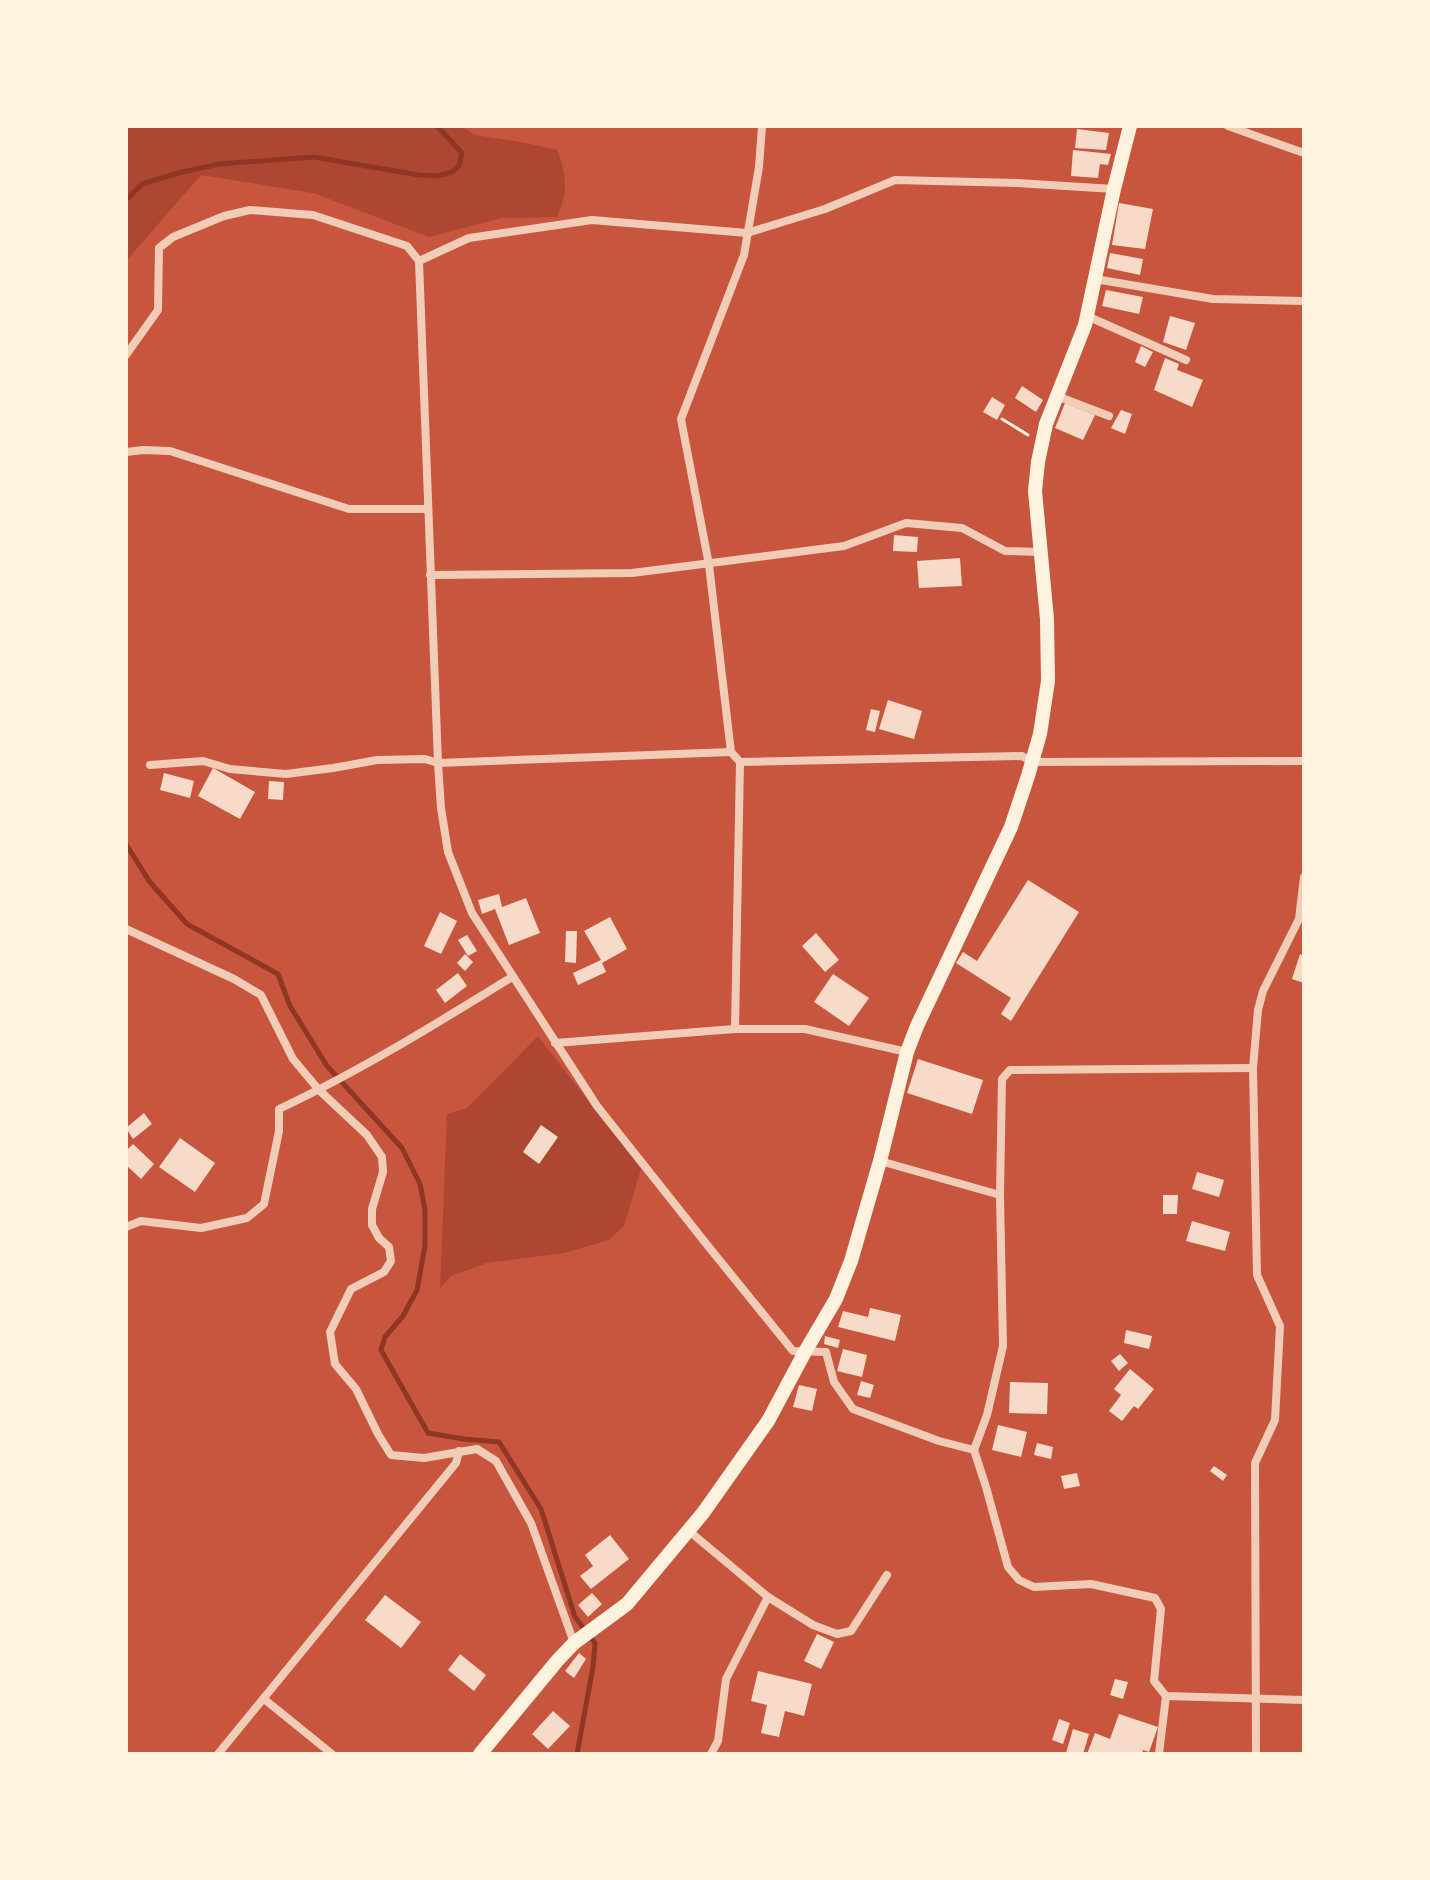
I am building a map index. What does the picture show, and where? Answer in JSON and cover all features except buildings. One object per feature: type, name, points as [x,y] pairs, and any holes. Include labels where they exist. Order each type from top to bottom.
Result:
[{"type":"main road","points":[[480,1754],[557,1661],[574,1643],[627,1604],[689,1531],[768,1421],[836,1299],[851,1261],[880,1161],[907,1052],[1011,827],[1040,734],[1048,681],[1047,619],[1035,491],[1038,462],[1046,424],[1085,325],[1130,126]]},
{"type":"street","points":[[735,1029],[740,762],[731,752],[709,565],[681,419],[744,255],[759,167],[762,126]]},
{"type":"street","points":[[1228,126],[1304,153]]},
{"type":"street","points":[[419,261],[469,238],[592,220],[747,233],[825,209],[895,180],[1114,189]]},
{"type":"street","points":[[126,355],[158,310],[159,248],[173,237],[224,216],[250,210],[313,215],[407,246],[419,261],[441,808],[448,852],[472,913],[597,1106],[793,1351],[826,1352],[834,1382],[853,1409],[974,1450]]},
{"type":"street","points":[[1095,279],[1213,299],[1304,301]]},
{"type":"street","points":[[1087,316],[1186,360]]},
{"type":"street","points":[[1057,396],[1109,416]]},
{"type":"street","points":[[126,452],[170,451],[349,509],[428,509]]},
{"type":"street","points":[[430,575],[632,573],[709,565],[844,546],[906,523],[962,528],[1005,551],[1040,552]]},
{"type":"street","points":[[150,765],[203,761],[230,769],[286,774],[377,760],[425,759],[438,763],[731,752]]},
{"type":"street","points":[[740,762],[1022,756],[1032,762],[1304,761]]},
{"type":"street","points":[[1256,1754],[1255,1463],[1275,1420],[1280,1326],[1257,1275],[1253,1068],[1258,1010],[1263,991],[1299,919],[1304,877]]},
{"type":"street","points":[[126,929],[234,979],[261,995],[293,1059],[319,1090],[367,1135],[382,1157],[383,1172],[372,1209],[372,1225],[379,1238],[389,1247],[391,1261],[384,1272],[351,1289],[330,1332],[335,1364],[356,1389],[391,1455],[424,1458],[477,1449],[496,1461],[531,1523],[574,1643]]},
{"type":"street","points":[[126,1227],[141,1221],[201,1228],[247,1218],[264,1204],[279,1131],[279,1109],[416,1037],[512,977]]},
{"type":"street","points":[[555,1043],[735,1029],[805,1029],[907,1052]]},
{"type":"street","points":[[1159,1754],[1166,1696],[1154,1681],[1161,1609],[1155,1598],[1091,1584],[1034,1587],[1019,1580],[1008,1567],[974,1450],[987,1415],[1003,1346],[1000,1195],[1002,1079],[1010,1070],[1253,1068]]},
{"type":"street","points":[[880,1161],[1000,1195]]},
{"type":"street","points":[[218,1754],[456,1463],[459,1451]]},
{"type":"street","points":[[689,1531],[768,1597],[813,1625],[837,1634],[851,1631],[887,1575]]},
{"type":"street","points":[[711,1754],[718,1741],[726,1679],[768,1597]]},
{"type":"street","points":[[1166,1696],[1304,1700]]},
{"type":"street","points":[[264,1699],[332,1754]]},
{"type":"path","points":[[1002,419],[1042,443]]},
{"type":"shaded area","points":[[126,126],[460,126],[476,135],[557,150],[563,167],[564,192],[557,217],[502,218],[429,237],[313,193],[201,175],[126,261]]},
{"type":"shaded area","points":[[538,1036],[641,1169],[624,1226],[609,1240],[564,1253],[487,1263],[451,1276],[440,1288],[447,1114],[467,1108]]},
{"type":"waterway","points":[[126,200],[142,184],[219,164],[314,157],[437,176],[452,172],[459,166],[462,153],[437,126]]},
{"type":"waterway","points":[[126,844],[149,881],[187,924],[278,974],[290,1006],[327,1066],[402,1148],[420,1184],[425,1210],[425,1246],[417,1290],[403,1316],[385,1337],[381,1350],[428,1433],[499,1442],[541,1509],[575,1617],[595,1643],[577,1754]]}]
